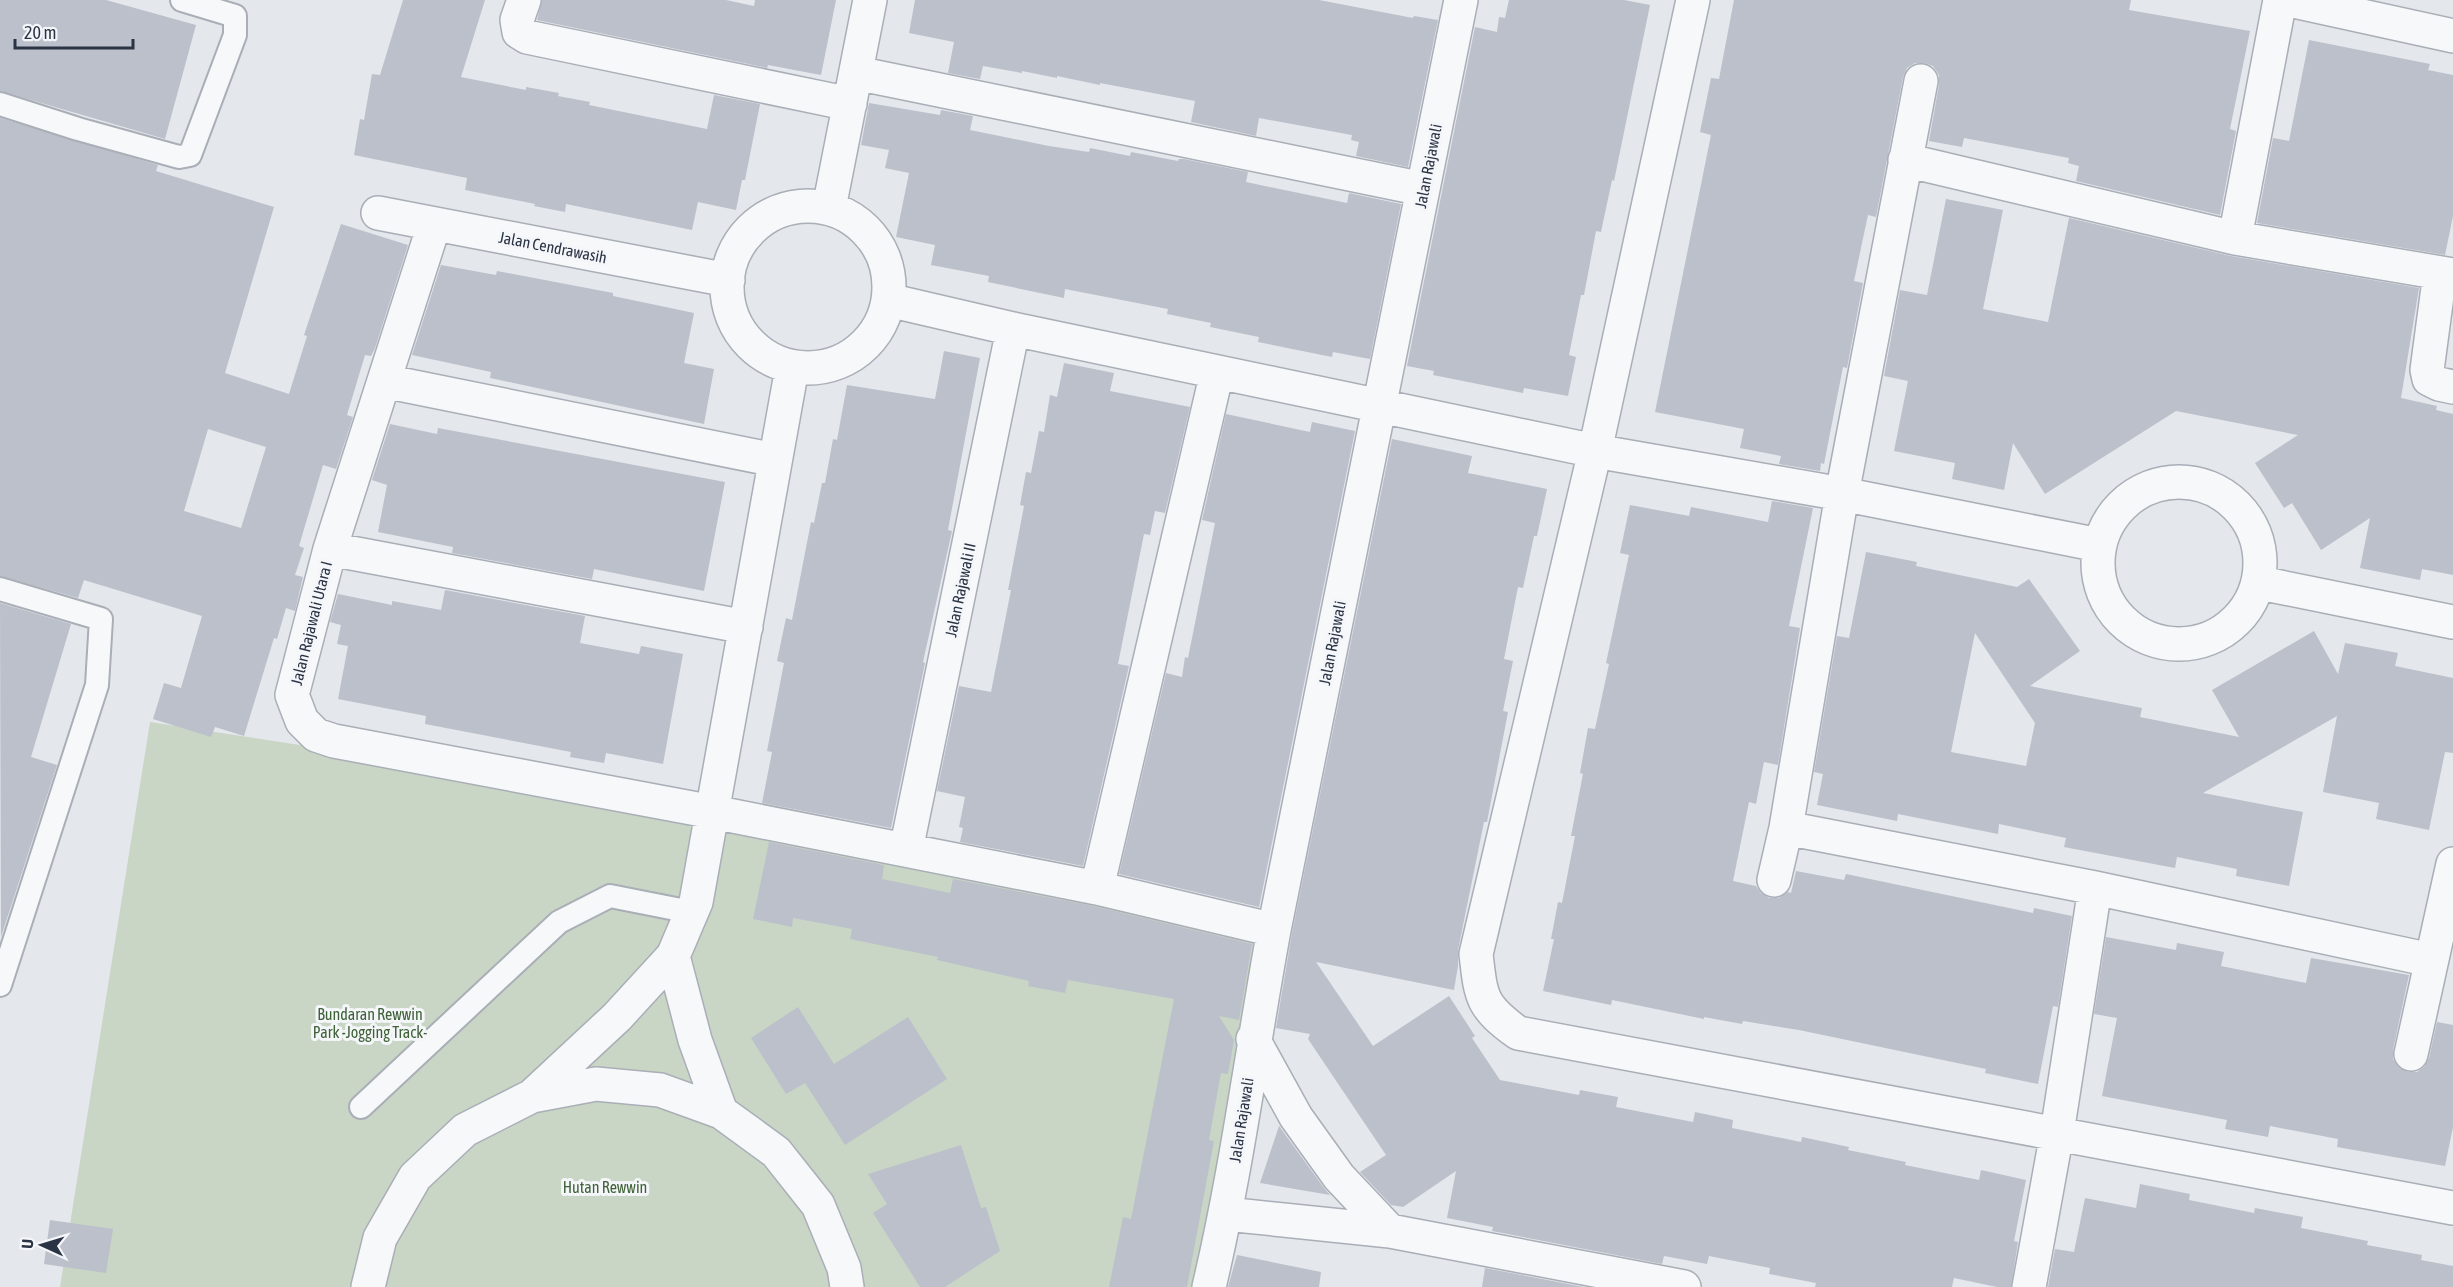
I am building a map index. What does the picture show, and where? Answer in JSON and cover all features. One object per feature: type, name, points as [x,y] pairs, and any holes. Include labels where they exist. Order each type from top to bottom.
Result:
[{"type":"street","points":[[524,0],[517,20],[519,32],[527,37],[853,89],[1423,189]]},
{"type":"street","points":[[829,208],[870,0]]},
{"type":"street","name":"Jalan Rajawali","points":[[1209,1287],[1226,1214],[1274,930],[1461,0]]},
{"type":"street","points":[[1693,0],[1595,451],[1476,954],[1481,993],[1496,1017],[1518,1033],[2453,1208]]},
{"type":"street","points":[[2235,238],[2280,0]]},
{"type":"street","points":[[2289,0],[2453,36]]},
{"type":"street","points":[[1774,880],[1786,828],[1842,494],[1921,81]]},
{"type":"street","points":[[1905,160],[2235,238],[2447,274],[2427,370],[2429,379],[2453,387]]},
{"type":"street","points":[[806,206],[829,208],[855,221],[876,242],[888,270],[888,300],[877,331],[855,354],[825,367],[792,368],[770,360],[751,345],[737,326],[729,304],[728,280],[733,257],[744,237],[762,221],[782,210],[806,206]]},
{"type":"street","name":"Jalan Cendrawasih","points":[[378,213],[728,280]]},
{"type":"street","name":"Jalan Rajawali Utara I","points":[[434,225],[330,549],[292,695],[302,722],[316,735],[334,741],[713,812],[1097,888],[1274,930]]},
{"type":"street","points":[[888,300],[1013,329],[1595,451],[1842,494],[2099,545]]},
{"type":"street","name":"Jalan Rajawali II","points":[[906,850],[1013,329]]},
{"type":"street","points":[[368,1287],[380,1238],[415,1177],[465,1130],[532,1096],[617,1017],[673,956],[696,902],[792,368]]},
{"type":"street","points":[[1097,888],[1216,372]]},
{"type":"street","points":[[384,381],[775,460]]},
{"type":"street","points":[[2182,481],[2209,487],[2233,502],[2250,524],[2260,552],[2260,583],[2248,606],[2229,628],[2204,642],[2175,646],[2148,639],[2123,624],[2106,601],[2097,574],[2099,545],[2110,519],[2129,498],[2145,489],[2154,485],[2182,481]]},
{"type":"street","points":[[330,549],[746,627]]},
{"type":"street","points":[[2260,583],[2453,622]]},
{"type":"street","points":[[1786,828],[2095,888],[2431,960]]},
{"type":"street","points":[[2411,1054],[2453,864]]},
{"type":"street","points":[[2029,1287],[2057,1133],[2095,888]]},
{"type":"street","points":[[673,956],[696,1041],[721,1112]]},
{"type":"street","points":[[1254,1039],[1296,1117],[1339,1177],[1390,1231]]},
{"type":"street","points":[[532,1096],[596,1084],[660,1090],[721,1112],[776,1152],[818,1205],[844,1268],[847,1287]]},
{"type":"street","points":[[1226,1214],[1390,1231],[1684,1287]]},
{"type":"lane","points":[[0,104],[78,129],[179,157],[190,155],[235,35],[235,16],[183,0]]},
{"type":"lane","points":[[0,589],[101,619],[97,685],[0,985]]},
{"type":"lane","points":[[361,1107],[559,922],[610,896],[692,912]]},
{"type":"green space","name":"Bundaran Rewwin Park -Jogging Track-","points":[[150,722],[561,785],[1274,930],[1210,1287],[60,1287]]},
{"type":"building","points":[[0,0],[106,0],[196,25],[165,139],[0,91]]},
{"type":"building","points":[[403,0],[485,0],[461,77],[526,90],[526,87],[559,93],[558,96],[590,102],[589,105],[707,129],[714,95],[760,104],[745,180],[742,180],[736,210],[698,202],[692,230],[566,204],[565,212],[465,190],[467,178],[354,155],[360,119],[364,120],[372,74],[380,75]]},
{"type":"building","points":[[542,0],[726,0],[754,6],[755,0],[836,0],[821,75],[768,65],[767,68],[537,20]]},
{"type":"building","points":[[915,0],[1319,0],[1413,18],[1414,16],[1438,20],[1408,167],[1356,156],[1359,142],[1351,140],[1352,135],[1259,118],[1256,136],[1191,122],[1195,101],[1100,83],[1100,85],[1057,76],[1057,78],[983,66],[980,79],[948,73],[954,42],[909,33]]},
{"type":"building","points":[[1509,0],[1624,0],[1650,5],[1614,181],[1612,180],[1601,232],[1596,231],[1584,295],[1581,295],[1569,355],[1576,357],[1568,396],[1524,388],[1523,393],[1433,375],[1434,371],[1407,366],[1475,27],[1497,32],[1499,17],[1505,18]]},
{"type":"building","points":[[1734,0],[2131,0],[2129,10],[2250,31],[2230,129],[2236,131],[2220,215],[2076,181],[2079,166],[2068,163],[2069,158],[1964,138],[1962,147],[1929,141],[1939,75],[1933,66],[1915,63],[1907,68],[1903,77],[1876,217],[1868,215],[1854,281],[1863,283],[1847,368],[1843,367],[1824,464],[1821,463],[1820,471],[1779,464],[1781,456],[1740,448],[1744,429],[1655,412],[1711,135],[1700,132],[1711,78],[1719,79]]},
{"type":"building","points":[[2309,40],[2430,64],[2428,70],[2453,75],[2453,216],[2445,255],[2257,223],[2273,138],[2289,141]]},
{"type":"building","points":[[869,103],[940,115],[941,110],[973,116],[970,130],[1049,146],[1089,152],[1090,148],[1130,156],[1131,152],[1178,161],[1184,159],[1248,172],[1246,182],[1347,203],[1349,193],[1401,204],[1370,359],[1333,352],[1332,357],[1258,342],[1259,337],[1210,327],[1211,323],[1167,314],[1168,309],[1065,289],[1064,298],[988,282],[989,276],[931,265],[935,245],[896,237],[909,173],[885,168],[889,150],[861,145]]},
{"type":"building","points":[[0,118],[158,165],[156,171],[274,207],[225,373],[289,394],[307,336],[304,335],[341,224],[408,245],[375,348],[371,356],[365,355],[347,415],[353,417],[336,469],[323,465],[299,546],[304,548],[295,575],[303,577],[295,611],[286,608],[277,639],[274,638],[244,736],[215,727],[211,737],[153,719],[164,683],[181,688],[202,616],[84,580],[78,598],[0,576]],"holes":[[[208,429],[266,447],[241,528],[184,511]]]},
{"type":"building","points":[[1946,199],[2003,210],[1983,309],[2048,322],[2069,218],[2231,256],[2419,288],[2401,398],[2437,406],[2436,410],[2453,414],[2453,575],[2422,569],[2420,580],[2360,568],[2370,518],[2321,550],[2292,503],[2284,508],[2255,463],[2298,435],[2176,411],[2045,494],[2013,443],[2004,490],[1952,479],[1955,463],[1894,451],[1908,381],[1884,376],[1900,290],[1927,295]]},
{"type":"building","points":[[441,265],[496,275],[497,271],[613,293],[613,296],[694,313],[684,363],[714,369],[704,424],[490,378],[491,372],[412,355]]},
{"type":"building","points":[[944,351],[980,358],[948,530],[952,531],[923,662],[925,663],[891,828],[762,803],[772,752],[767,751],[784,663],[777,661],[786,618],[792,620],[811,522],[814,523],[822,483],[825,483],[833,439],[837,440],[847,385],[935,399]]},
{"type":"building","points":[[1064,363],[1114,373],[1110,391],[1190,407],[1165,513],[1155,511],[1150,535],[1144,534],[1118,664],[1129,666],[1083,866],[960,842],[963,828],[959,827],[965,797],[937,791],[959,686],[991,692],[1011,590],[1008,590],[1024,506],[1020,505],[1026,472],[1031,473],[1039,431],[1044,432],[1050,395],[1057,397]]},
{"type":"building","points":[[1226,414],[1310,432],[1312,422],[1355,431],[1259,907],[1119,874],[1166,673],[1182,677],[1185,657],[1188,658],[1215,523],[1202,520]]},
{"type":"building","points":[[390,424],[437,434],[438,428],[725,482],[704,591],[594,569],[592,579],[452,553],[453,547],[378,532],[387,485],[372,480]]},
{"type":"building","points":[[1392,439],[1472,456],[1468,473],[1547,489],[1523,588],[1518,587],[1504,659],[1513,661],[1503,711],[1508,712],[1487,822],[1484,822],[1458,950],[1454,990],[1316,962],[1373,1046],[1449,996],[1475,1036],[1472,1038],[1500,1080],[1579,1095],[1580,1090],[1618,1097],[1616,1107],[1693,1122],[1695,1112],[1733,1120],[1732,1128],[1801,1142],[1802,1137],[1849,1147],[1848,1150],[1906,1162],[1905,1165],[1979,1180],[1981,1170],[2026,1180],[2014,1241],[2018,1242],[2011,1287],[1997,1287],[1954,1278],[1952,1287],[1815,1287],[1816,1283],[1769,1274],[1770,1268],[1709,1256],[1707,1264],[1664,1256],[1662,1264],[1492,1231],[1493,1227],[1447,1218],[1456,1171],[1403,1207],[1391,1205],[1360,1172],[1386,1155],[1308,1039],[1310,1034],[1276,1028],[1292,933]]},
{"type":"building","points":[[1772,501],[1813,508],[1789,626],[1800,628],[1778,765],[1764,762],[1756,804],[1749,802],[1733,881],[1756,886],[1769,898],[1779,898],[1788,892],[1791,893],[1796,871],[1844,880],[1846,874],[2033,913],[2034,908],[2072,916],[2058,1007],[2053,1006],[2038,1084],[1985,1073],[1986,1069],[1799,1030],[1743,1021],[1742,1024],[1704,1017],[1704,1019],[1612,1000],[1611,1005],[1543,991],[1554,939],[1551,939],[1558,902],[1562,903],[1575,836],[1571,836],[1583,774],[1580,773],[1588,728],[1595,729],[1609,664],[1606,663],[1629,555],[1620,553],[1630,505],[1689,516],[1691,507],[1768,522]]},
{"type":"building","points":[[1866,552],[1917,562],[1916,566],[2017,587],[2029,579],[2080,651],[2030,686],[2142,708],[2140,717],[2239,737],[2212,690],[2314,631],[2338,674],[2345,643],[2398,653],[2395,666],[2453,678],[2453,753],[2445,752],[2429,830],[2376,819],[2379,803],[2323,792],[2337,716],[2203,793],[2303,812],[2289,886],[2236,876],[2237,869],[2177,857],[2175,868],[2064,847],[2066,838],[1999,824],[1998,834],[1898,814],[1897,821],[1817,805],[1823,774],[1814,772],[1837,636],[1849,638]],"holes":[[[1975,633],[2035,723],[2026,766],[1951,752]]]},
{"type":"building","points":[[445,590],[585,616],[580,643],[639,654],[641,646],[683,654],[663,764],[606,753],[604,763],[570,757],[571,752],[425,724],[426,716],[338,699],[348,646],[337,644],[341,625],[330,622],[338,594],[392,605],[392,601],[441,610]]},
{"type":"building","points":[[0,603],[71,624],[31,757],[57,765],[1,937]]},
{"type":"building","points":[[769,842],[884,865],[882,879],[950,893],[953,879],[1093,906],[1252,944],[1239,1020],[1219,1016],[1234,1040],[1228,1074],[1221,1073],[1209,1140],[1214,1141],[1187,1287],[1109,1287],[1123,1217],[1131,1219],[1174,999],[1068,980],[1065,993],[1028,986],[1029,981],[937,960],[938,957],[850,939],[852,929],[793,918],[792,927],[753,919]]},
{"type":"building","points":[[2106,937],[2176,950],[2177,943],[2224,952],[2221,966],[2306,983],[2311,958],[2409,975],[2393,1050],[2393,1059],[2398,1067],[2408,1072],[2417,1072],[2424,1067],[2429,1058],[2437,1022],[2453,1025],[2453,1127],[2445,1166],[2337,1147],[2338,1139],[2270,1126],[2268,1137],[2225,1129],[2227,1120],[2102,1096],[2117,1018],[2094,1014]]},
{"type":"building","points":[[798,1007],[834,1064],[908,1017],[947,1079],[845,1145],[805,1083],[786,1094],[751,1038]]},
{"type":"building","points":[[1279,1126],[1324,1188],[1330,1195],[1260,1183]]},
{"type":"building","points":[[961,1145],[981,1208],[986,1207],[1000,1251],[945,1287],[920,1287],[873,1213],[887,1204],[868,1174]]},
{"type":"building","points":[[2140,1184],[2190,1194],[2189,1200],[2254,1213],[2255,1208],[2303,1217],[2301,1228],[2368,1241],[2367,1245],[2422,1255],[2421,1260],[2453,1266],[2453,1287],[2048,1287],[2055,1249],[2074,1252],[2085,1198],[2136,1208]]},
{"type":"building","points":[[50,1220],[113,1229],[106,1273],[44,1264]]},
{"type":"building","points":[[1237,1255],[1321,1272],[1319,1287],[1228,1287]]},
{"type":"building","points":[[1485,1268],[1584,1287],[1482,1287]]},
{"type":"park label","name":"Hutan Rewwin","points":[[605,1187]]}]
